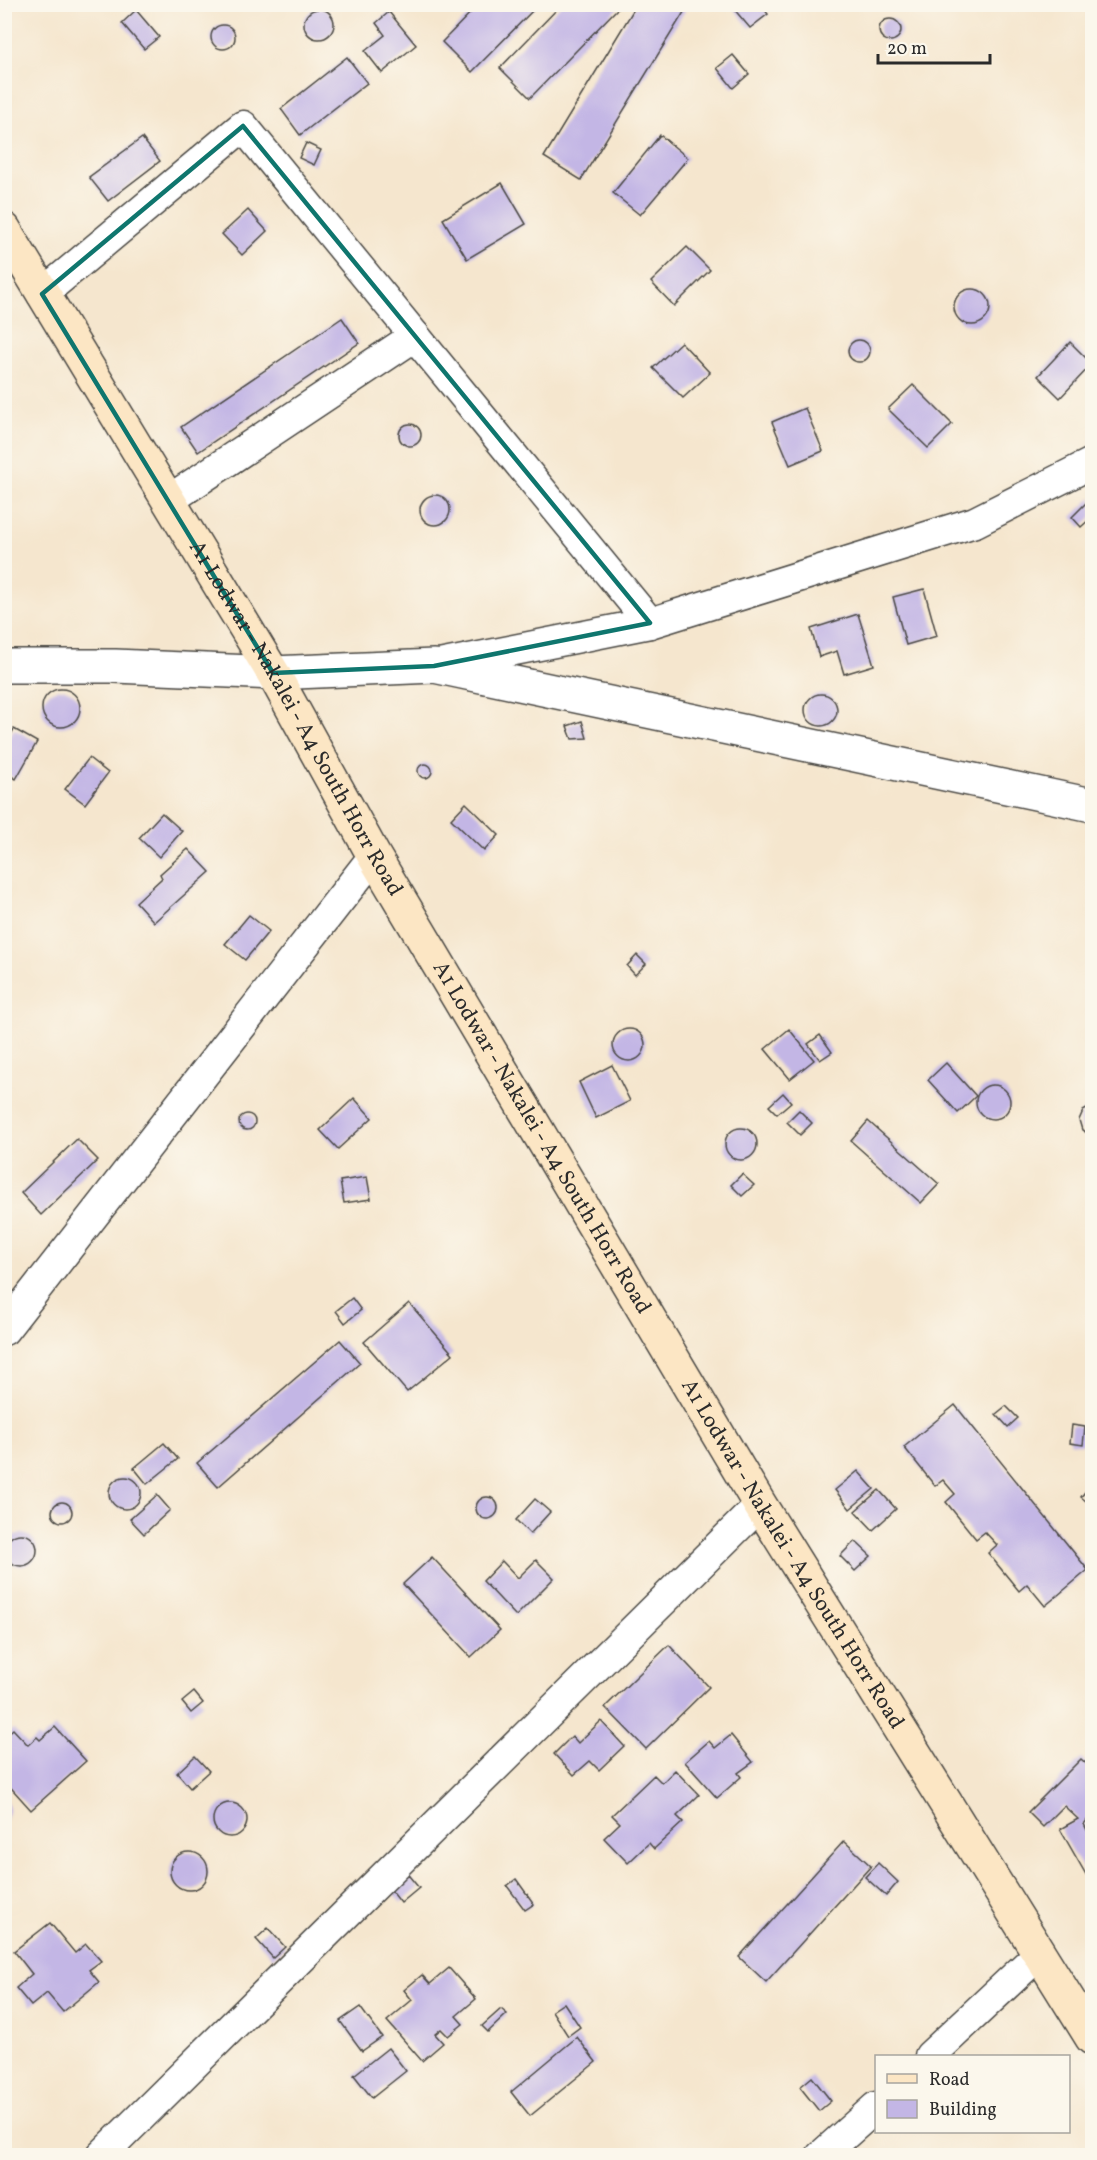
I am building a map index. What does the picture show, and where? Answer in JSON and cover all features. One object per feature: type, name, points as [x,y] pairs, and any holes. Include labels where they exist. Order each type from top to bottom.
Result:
[{"type":"main road","name":"A1 Lodwar - Nakalei - A4 South Horr Road","points":[[4,229],[273,673],[374,856],[760,1506],[1092,2038]]},
{"type":"street","points":[[42,294],[243,126],[650,623]]},
{"type":"street","points":[[169,500],[415,336]]},
{"type":"street","points":[[4,666],[115,666],[273,673],[434,666],[650,623],[975,522],[1092,463]]},
{"type":"street","points":[[434,666],[1092,806]]},
{"type":"street","points":[[4,1330],[374,856]]},
{"type":"street","points":[[101,2156],[760,1506]]},
{"type":"street","points":[[931,2055],[1040,1953]]},
{"type":"street","points":[[821,2156],[875,2108]]},
{"type":"highlighted area","points":[[243,126],[650,623],[434,666],[273,673],[42,294]]},
{"type":"building","points":[[479,4],[539,4],[472,72],[442,42]]},
{"type":"building","points":[[562,4],[614,4],[618,8],[530,98],[500,68]]},
{"type":"building","points":[[637,4],[689,4],[581,180],[544,157]]},
{"type":"building","points":[[737,4],[760,4],[768,14],[750,28],[733,8]]},
{"type":"building","points":[[319,9],[330,13],[334,24],[330,35],[319,39],[308,35],[304,24],[308,13]]},
{"type":"building","points":[[136,10],[159,37],[144,49],[122,23]]},
{"type":"building","points":[[389,12],[416,45],[382,73],[365,51],[385,35],[376,23]]},
{"type":"building","points":[[890,19],[898,22],[901,30],[898,38],[890,41],[882,38],[879,30],[882,22]]},
{"type":"building","points":[[218,25],[228,25],[235,32],[235,42],[228,49],[218,49],[211,42],[211,32]]},
{"type":"building","points":[[733,55],[749,74],[733,88],[717,68]]},
{"type":"building","points":[[347,57],[367,83],[300,135],[281,109]]},
{"type":"building","points":[[660,135],[688,158],[640,215],[613,193]]},
{"type":"building","points":[[142,138],[160,161],[108,201],[89,177]]},
{"type":"building","points":[[306,143],[321,150],[314,165],[299,158]]},
{"type":"building","points":[[502,183],[526,224],[467,259],[443,219]]},
{"type":"building","points":[[248,210],[267,231],[242,255],[222,234]]},
{"type":"building","points":[[687,247],[710,270],[674,306],[651,282]]},
{"type":"building","points":[[972,289],[985,294],[990,307],[985,320],[972,325],[959,320],[954,307],[959,294]]},
{"type":"building","points":[[342,318],[359,343],[198,452],[181,427]]},
{"type":"building","points":[[859,340],[867,343],[870,351],[867,359],[859,362],[851,359],[848,351],[851,343]]},
{"type":"building","points":[[681,342],[710,373],[683,398],[653,368]]},
{"type":"building","points":[[1070,342],[1092,364],[1060,398],[1038,376]]},
{"type":"building","points":[[913,385],[952,424],[928,448],[888,409]]},
{"type":"building","points":[[805,408],[823,451],[790,465],[772,422]]},
{"type":"building","points":[[410,424],[418,427],[421,435],[418,443],[410,446],[402,443],[399,435],[402,427]]},
{"type":"building","points":[[435,495],[446,499],[450,510],[446,521],[435,525],[424,521],[420,510],[424,499]]},
{"type":"building","points":[[1092,497],[1092,517],[1081,527],[1072,517]]},
{"type":"building","points":[[924,589],[937,636],[906,645],[893,597]]},
{"type":"building","points":[[858,614],[874,665],[844,674],[837,651],[819,657],[811,629]]},
{"type":"building","points":[[61,689],[75,694],[80,708],[75,722],[61,727],[47,722],[42,708],[47,694]]},
{"type":"building","points":[[821,694],[832,699],[837,710],[832,721],[821,726],[810,721],[805,710],[810,699]]},
{"type":"building","points":[[582,721],[587,738],[572,739],[567,726]]},
{"type":"building","points":[[14,729],[37,742],[16,779],[4,772],[4,746]]},
{"type":"building","points":[[89,758],[108,773],[85,804],[65,789]]},
{"type":"building","points":[[422,764],[428,764],[432,771],[428,778],[422,778],[418,774],[418,768]]},
{"type":"building","points":[[466,803],[499,835],[484,851],[451,819]]},
{"type":"building","points":[[162,813],[182,831],[159,857],[139,838]]},
{"type":"building","points":[[188,849],[210,872],[154,922],[136,902],[162,878],[160,874]]},
{"type":"building","points":[[249,915],[269,931],[245,960],[225,944]]},
{"type":"building","points":[[637,955],[646,964],[635,975],[627,966]]},
{"type":"building","points":[[629,1029],[640,1034],[645,1045],[640,1056],[629,1061],[618,1056],[613,1045],[618,1034]]},
{"type":"building","points":[[789,1029],[814,1060],[790,1079],[765,1049]]},
{"type":"building","points":[[820,1035],[832,1052],[820,1060],[808,1044]]},
{"type":"building","points":[[946,1063],[976,1096],[958,1113],[928,1080]]},
{"type":"building","points":[[612,1065],[630,1101],[596,1118],[579,1082]]},
{"type":"building","points":[[993,1085],[1005,1090],[1010,1102],[1005,1114],[993,1119],[981,1114],[976,1102],[981,1090]]},
{"type":"building","points":[[783,1093],[791,1102],[777,1114],[769,1106]]},
{"type":"building","points":[[354,1098],[372,1118],[338,1149],[320,1130]]},
{"type":"building","points":[[1092,1106],[1092,1136],[1082,1130],[1079,1120],[1083,1111]]},
{"type":"building","points":[[799,1110],[812,1123],[800,1135],[787,1122]]},
{"type":"building","points":[[247,1114],[255,1122],[247,1130],[239,1122]]},
{"type":"building","points":[[868,1121],[939,1184],[921,1203],[851,1141]]},
{"type":"building","points":[[741,1128],[753,1132],[757,1144],[753,1156],[741,1160],[729,1156],[725,1144],[729,1132]]},
{"type":"building","points":[[77,1139],[98,1160],[41,1215],[21,1193]]},
{"type":"building","points":[[742,1174],[754,1185],[742,1196],[731,1185]]},
{"type":"building","points":[[367,1177],[371,1199],[344,1203],[340,1181]]},
{"type":"building","points":[[352,1298],[361,1310],[345,1323],[336,1311]]},
{"type":"building","points":[[409,1303],[453,1354],[407,1392],[364,1342]]},
{"type":"building","points":[[340,1340],[360,1363],[218,1487],[197,1463]]},
{"type":"building","points":[[955,1405],[1088,1570],[1045,1606],[1027,1584],[1019,1591],[988,1553],[997,1545],[985,1532],[976,1539],[946,1502],[955,1494],[943,1480],[935,1486],[904,1447]]},
{"type":"building","points":[[1006,1406],[1018,1418],[1008,1427],[996,1414]]},
{"type":"building","points":[[1072,1425],[1085,1427],[1083,1445],[1070,1443]]},
{"type":"building","points":[[164,1443],[178,1459],[147,1484],[134,1468]]},
{"type":"building","points":[[858,1471],[874,1489],[850,1509],[835,1490]]},
{"type":"building","points":[[125,1477],[136,1482],[141,1493],[136,1504],[125,1509],[114,1504],[109,1493],[114,1482]]},
{"type":"building","points":[[1092,1483],[1092,1506],[1081,1497]]},
{"type":"building","points":[[879,1490],[896,1509],[873,1530],[855,1511]]},
{"type":"building","points":[[157,1495],[170,1510],[144,1534],[130,1519]]},
{"type":"building","points":[[487,1497],[495,1500],[498,1508],[495,1516],[487,1519],[479,1516],[476,1508],[479,1500]]},
{"type":"building","points":[[535,1499],[550,1512],[530,1534],[516,1520]]},
{"type":"building","points":[[58,1502],[66,1502],[72,1508],[72,1516],[66,1522],[58,1522],[52,1516],[52,1508]]},
{"type":"building","points":[[21,1534],[32,1539],[37,1550],[32,1561],[21,1566],[10,1561],[5,1550],[10,1539]]},
{"type":"building","points":[[855,1541],[871,1556],[855,1571],[840,1556]]},
{"type":"building","points":[[432,1557],[500,1630],[471,1657],[403,1584]]},
{"type":"building","points":[[536,1560],[554,1578],[516,1616],[483,1581],[502,1561],[518,1578]]},
{"type":"building","points":[[669,1645],[709,1687],[646,1749],[605,1707]]},
{"type":"building","points":[[194,1692],[203,1703],[191,1713],[182,1702]]},
{"type":"building","points":[[601,1721],[624,1746],[599,1770],[590,1761],[574,1775],[554,1754],[572,1736],[578,1743]]},
{"type":"building","points":[[55,1727],[86,1761],[31,1810],[4,1780],[4,1737],[13,1729],[28,1745],[37,1737],[40,1740]]},
{"type":"building","points":[[731,1735],[753,1762],[738,1773],[741,1777],[717,1798],[685,1762],[709,1741],[715,1748]]},
{"type":"building","points":[[195,1756],[209,1771],[190,1788],[177,1773]]},
{"type":"building","points":[[1081,1759],[1090,1767],[1092,1764],[1092,1814],[1084,1824],[1092,1840],[1092,1885],[1060,1829],[1078,1819],[1064,1806],[1043,1827],[1028,1812]]},
{"type":"building","points":[[675,1770],[699,1795],[677,1816],[683,1822],[654,1849],[649,1843],[628,1863],[604,1838],[620,1823],[612,1815],[654,1775],[662,1783]]},
{"type":"building","points":[[5,1795],[9,1812],[5,1821]]},
{"type":"building","points":[[230,1803],[242,1808],[247,1820],[242,1832],[230,1837],[218,1832],[213,1820],[218,1808]]},
{"type":"building","points":[[844,1841],[871,1866],[766,1982],[739,1957]]},
{"type":"building","points":[[189,1852],[202,1858],[208,1871],[202,1884],[189,1890],[176,1884],[170,1871],[176,1858]]},
{"type":"building","points":[[878,1863],[898,1882],[886,1896],[865,1877]]},
{"type":"building","points":[[404,1870],[419,1888],[401,1903],[387,1885]]},
{"type":"building","points":[[516,1879],[534,1904],[525,1910],[507,1886]]},
{"type":"building","points":[[50,1923],[75,1953],[86,1944],[101,1961],[89,1970],[99,1982],[63,2012],[47,1993],[31,2006],[16,1988],[32,1974],[14,1951]]},
{"type":"building","points":[[268,1928],[285,1947],[273,1958],[256,1939]]},
{"type":"building","points":[[449,1968],[476,1999],[456,2016],[463,2024],[448,2036],[441,2029],[435,2034],[443,2043],[422,2061],[387,2021],[412,2000],[404,1990],[422,1975],[430,1984]]},
{"type":"building","points":[[564,2003],[580,2027],[568,2036],[552,2011]]},
{"type":"building","points":[[360,2007],[382,2037],[362,2051],[340,2021]]},
{"type":"building","points":[[501,2009],[507,2014],[488,2032],[482,2026]]},
{"type":"building","points":[[577,2037],[596,2062],[530,2116],[511,2092]]},
{"type":"building","points":[[388,2048],[406,2071],[372,2098],[354,2075]]},
{"type":"building","points":[[812,2077],[831,2101],[819,2111],[800,2087]]}]
